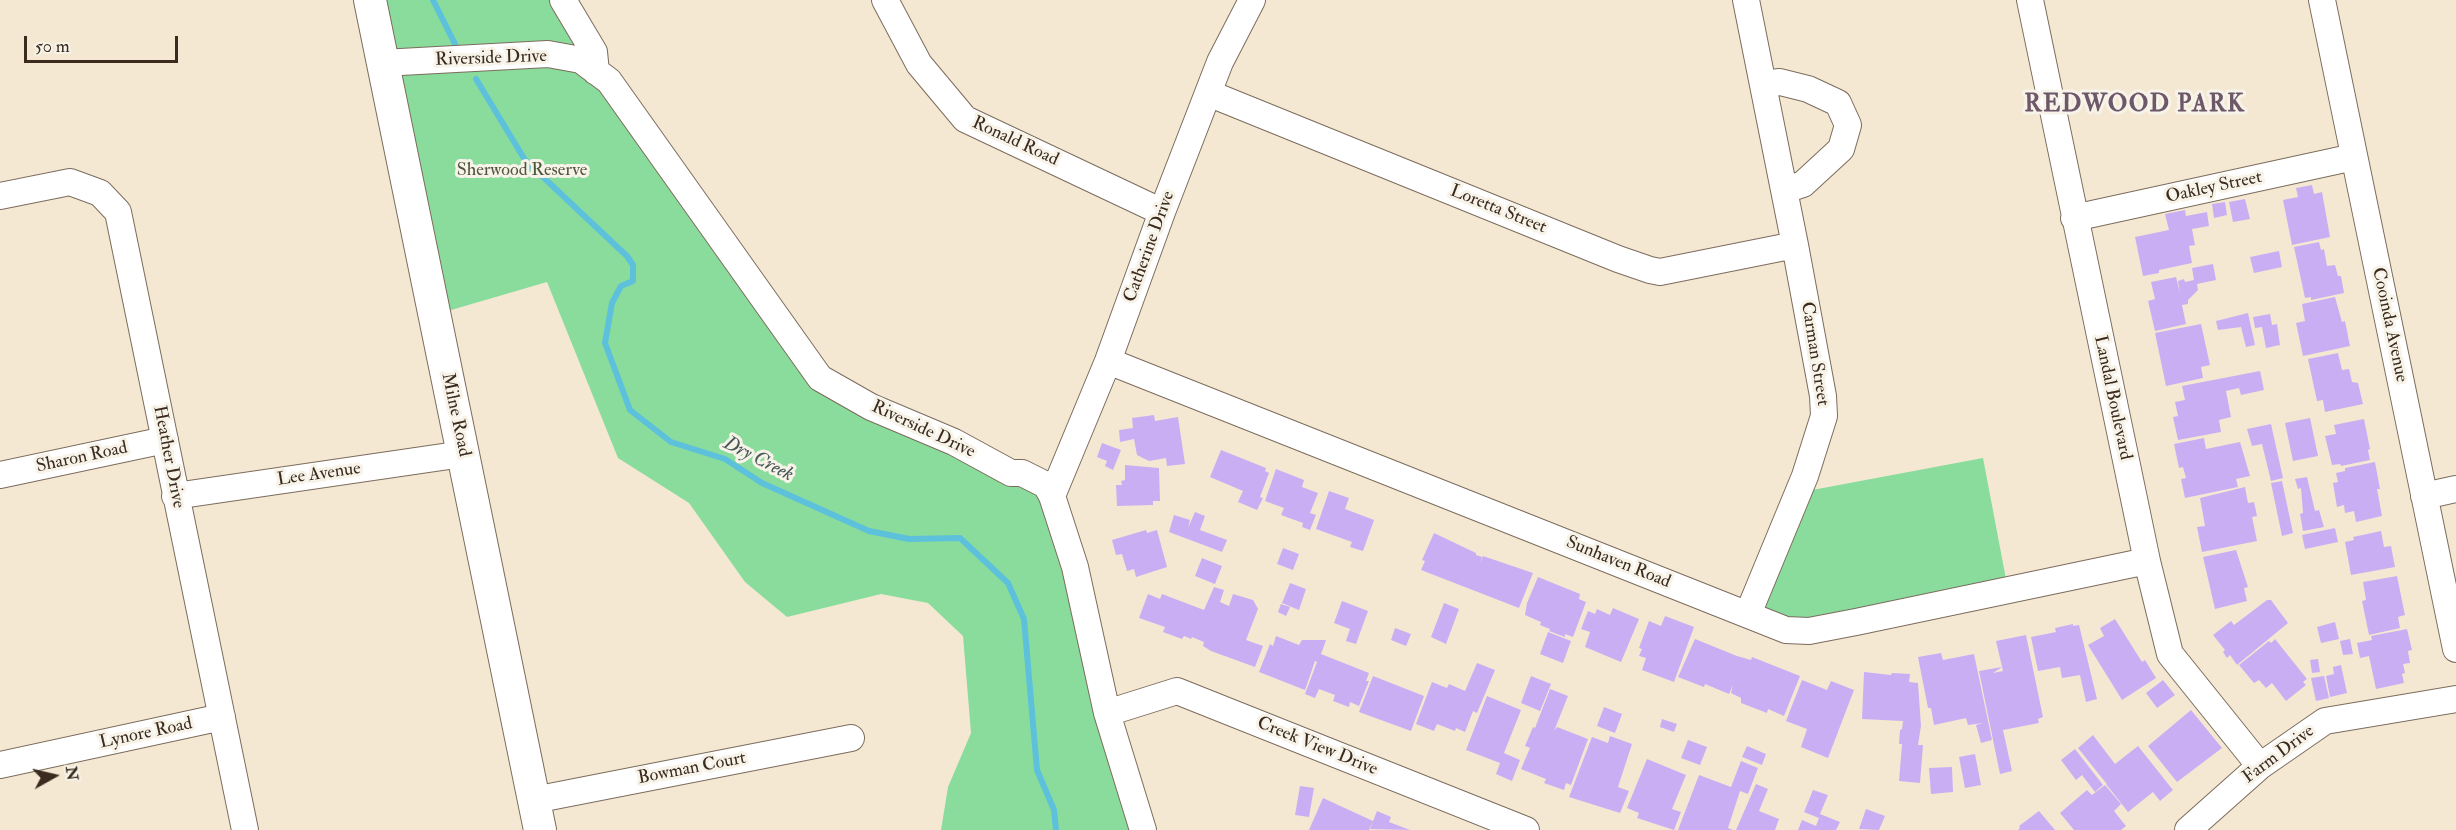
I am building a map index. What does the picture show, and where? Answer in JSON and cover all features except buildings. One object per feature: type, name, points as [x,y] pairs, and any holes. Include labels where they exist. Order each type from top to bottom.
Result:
[{"type":"main road","name":"Milne Road","points":[[370,0],[537,815]]},
{"type":"street","points":[[563,0],[594,52],[596,72]]},
{"type":"street","name":"Ronald Road","points":[[885,0],[918,64],[965,119],[1162,212]]},
{"type":"street","name":"Catherine Drive","points":[[1052,496],[1108,361],[1220,62],[1252,0]]},
{"type":"street","name":"Carman Street","points":[[1746,0],[1785,190],[1823,396],[1824,416],[1805,476],[1749,614]]},
{"type":"street","name":"Landal Boulevard","points":[[2030,0],[2147,561],[2170,654],[2260,766]]},
{"type":"street","name":"Cooinda Avenue","points":[[2322,0],[2456,649]]},
{"type":"street","name":"Riverside Drive","points":[[382,63],[548,54],[581,60],[609,81],[820,378],[871,407],[954,442],[1011,472],[1022,473],[1046,484],[1075,567],[1107,713],[1143,830]]},
{"type":"street","points":[[1764,84],[1780,82],[1789,84],[1808,89],[1838,103],[1848,125],[1841,149],[1803,184],[1785,190]]},
{"type":"street","name":"Loretta Street","points":[[1208,93],[1650,270],[1660,272],[1795,245]]},
{"type":"street","name":"Oakley Street","points":[[2074,218],[2354,157]]},
{"type":"street","name":"Heather Drive","points":[[0,196],[70,182],[100,193],[118,212],[244,830]]},
{"type":"street","name":"Sunhaven Road","points":[[1108,361],[1786,630],[1809,631],[2147,561]]},
{"type":"street","name":"Sharon Road","points":[[0,476],[165,440]]},
{"type":"street","name":"Lee Avenue","points":[[175,496],[463,454]]},
{"type":"street","points":[[2424,496],[2456,489]]},
{"type":"street","name":"Creek View Drive","points":[[1107,713],[1177,691],[1526,830]]},
{"type":"street","name":"Farm Drive","points":[[2188,830],[2260,766],[2325,721],[2456,699]]},
{"type":"street","name":"Lynore Road","points":[[0,765],[222,717]]},
{"type":"street","name":"Bowman Court","points":[[537,815],[850,738]]},
{"type":"green space","name":"Sherwood Reserve","points":[[371,0],[563,0],[820,378],[1020,479],[1045,501],[1150,830],[941,830],[948,787],[971,733],[963,636],[928,603],[881,594],[787,617],[745,582],[689,503],[618,458],[547,282],[434,315]]},
{"type":"green space","points":[[1983,458],[2006,579],[1813,623],[1787,620],[1764,608],[1807,491]]},
{"type":"waterway","name":"Dry Creek","points":[[433,0],[455,44]]},
{"type":"waterway","name":"Dry Creek","points":[[476,79],[525,160],[627,256],[633,265],[633,281],[621,286],[612,303],[605,343],[630,410],[671,442],[725,459],[762,483],[869,531],[909,539],[960,538],[1008,583],[1024,619],[1037,770],[1054,810],[1056,830]]},
{"type":"district","name":"REDWOOD PARK","points":[[2135,106]]}]
